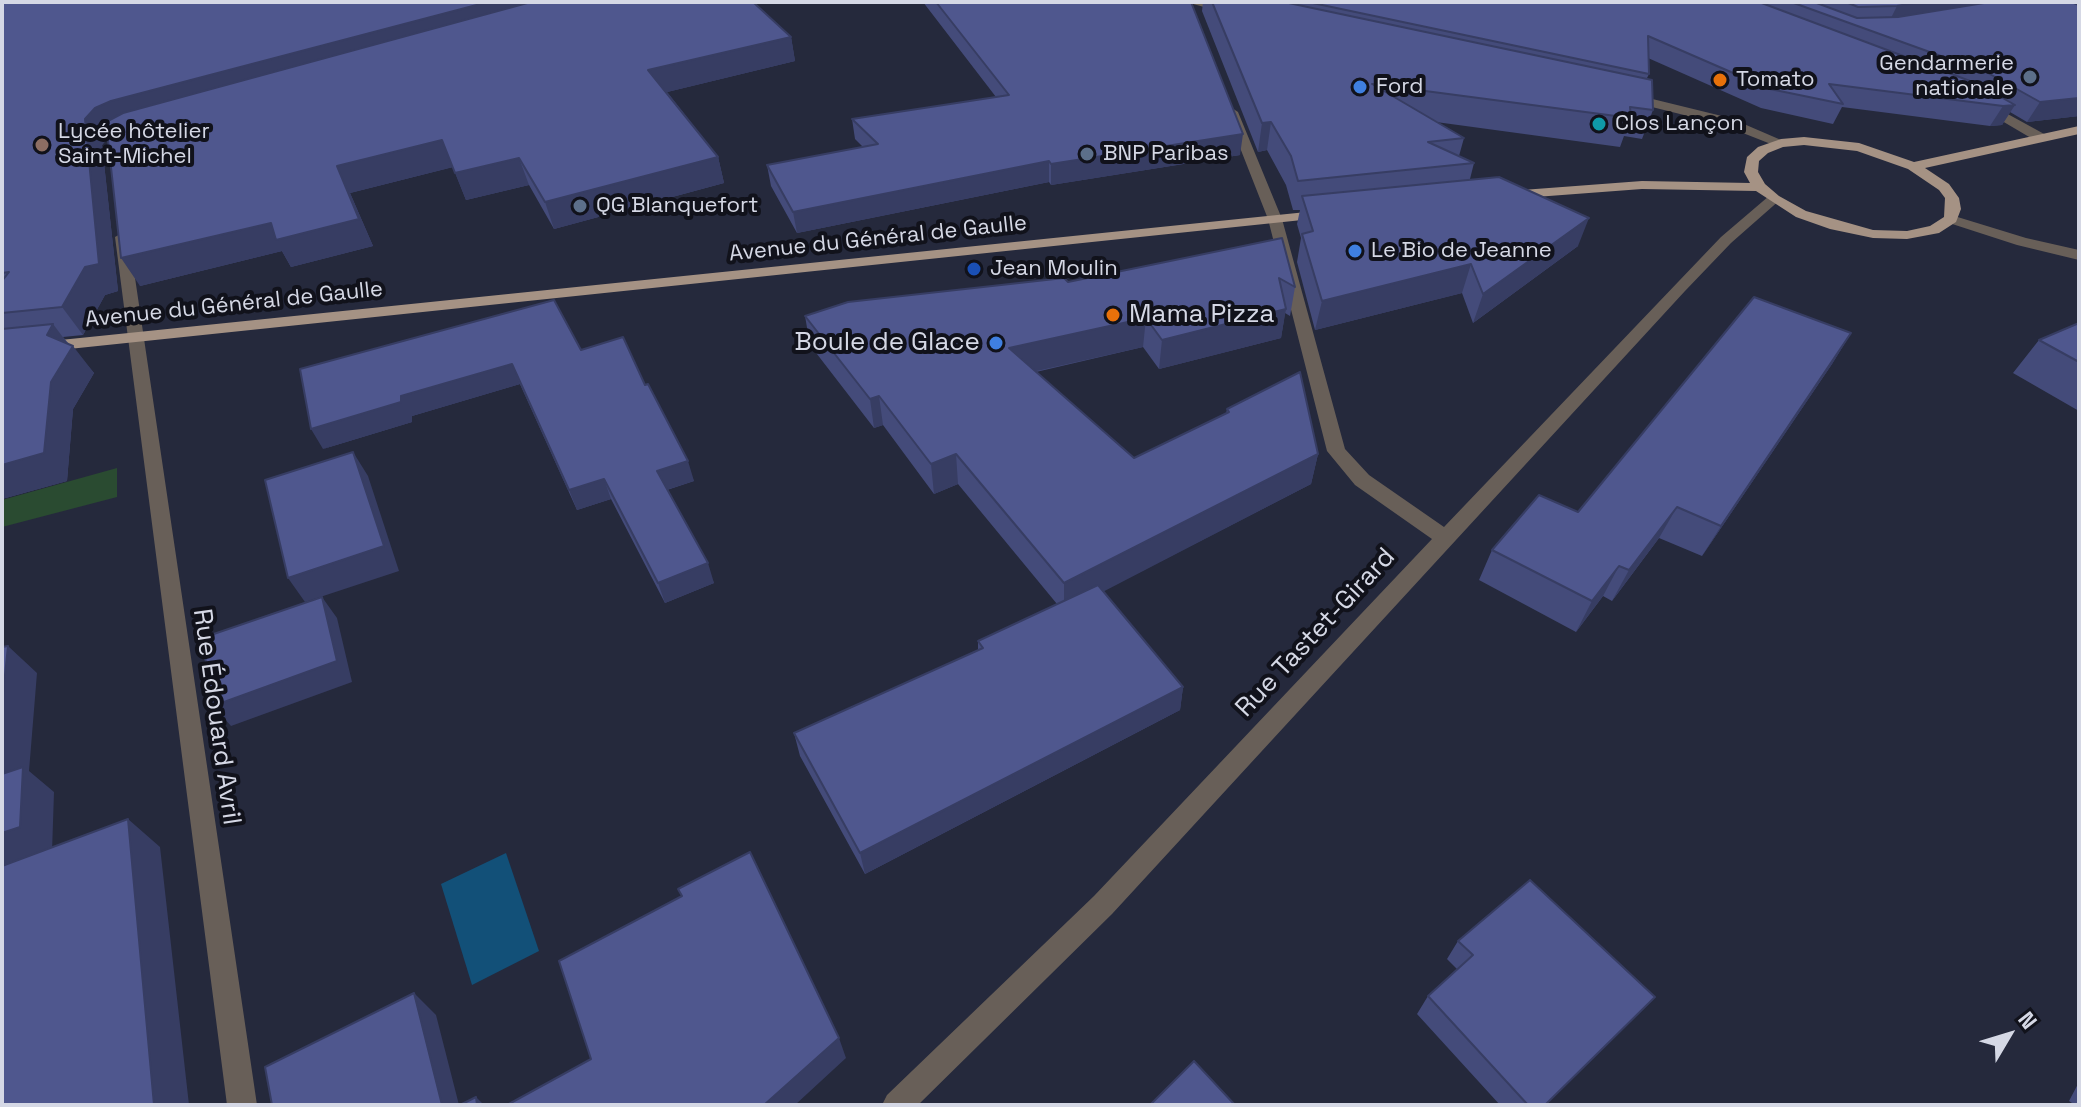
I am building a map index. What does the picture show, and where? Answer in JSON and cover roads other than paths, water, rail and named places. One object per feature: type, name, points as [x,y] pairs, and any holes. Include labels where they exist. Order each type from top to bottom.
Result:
[{"type":"main road","points":[[1913,166],[2079,130]]},
{"type":"main road","points":[[1804,141],[1845,145],[1888,155],[1913,166],[1944,187],[1952,198],[1954,209],[1951,219],[1934,230],[1907,235],[1873,234],[1801,214],[1774,199],[1760,187],[1751,172],[1752,160],[1763,150],[1781,143],[1804,141]]},
{"type":"main road","points":[[1499,196],[1642,185],[1760,187]]},
{"type":"main road","name":"Avenue du Général de Gaulle","points":[[2,351],[1344,213]]},
{"type":"street","points":[[1195,20],[1190,2],[1247,15]]},
{"type":"street","points":[[1615,94],[1725,121],[1781,143]]},
{"type":"street","points":[[1971,98],[2041,138]]},
{"type":"street","points":[[1230,105],[1275,219],[1336,451],[1362,480],[1446,539]]},
{"type":"street","name":"Rue Tastet-Girard","points":[[897,1105],[1103,905],[1679,288],[1726,240],[1774,199]]},
{"type":"street","points":[[1951,219],[2022,242],[2079,255]]},
{"type":"street","name":"Rue Édouard Avril","points":[[121,229],[242,1105]]},
{"type":"water","points":[[506,853],[539,951],[472,985],[441,884]]},
{"type":"place","name":"Gendarmerie nationale","points":[[2030,77]]},
{"type":"place","name":"Tomato","points":[[1720,80]]},
{"type":"place","name":"Ford","points":[[1360,87]]},
{"type":"place","name":"Clos Lançon","points":[[1599,124]]},
{"type":"place","name":"Lycée hôtelier Saint-Michel","points":[[42,145]]},
{"type":"place","name":"BNP Paribas","points":[[1087,154]]},
{"type":"place","name":"QG Blanquefort","points":[[580,206]]},
{"type":"place","name":"Le Bio de Jeanne","points":[[1355,251]]},
{"type":"place","name":"Jean Moulin","points":[[974,269]]},
{"type":"place","name":"Mama Pizza","points":[[1113,315]]},
{"type":"place","name":"Boule de Glace","points":[[996,343]]}]
